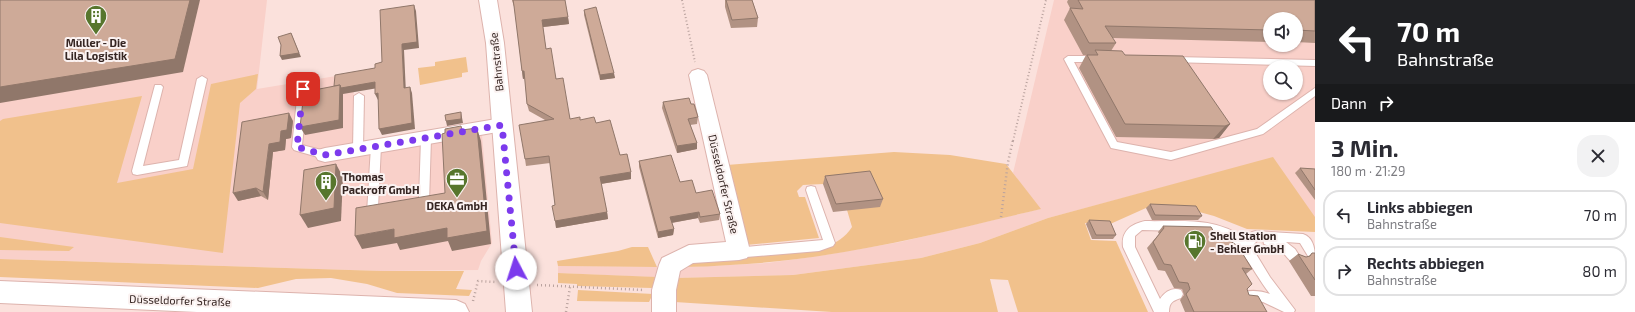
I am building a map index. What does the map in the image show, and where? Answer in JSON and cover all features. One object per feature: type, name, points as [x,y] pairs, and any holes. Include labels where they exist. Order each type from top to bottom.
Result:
[{"type":"street","name":"Bahnstraße","points":[[488,0],[495,43],[519,312]]},
{"type":"street","name":"Düsseldorfer Straße","points":[[664,301],[670,265],[678,259],[688,254],[740,251],[698,75]]},
{"type":"street","points":[[325,155],[502,125]]},
{"type":"street","name":"Düsseldorfer Straße","points":[[0,292],[335,309],[391,310],[464,308]]},
{"type":"lane","points":[[1108,59],[1068,59],[1114,145],[1172,156],[1260,132],[1315,91]]},
{"type":"lane","points":[[1164,60],[1315,63]]},
{"type":"lane","points":[[158,87],[137,171],[183,163],[202,79]]},
{"type":"lane","points":[[303,89],[297,147],[325,155]]},
{"type":"lane","points":[[359,96],[367,148],[372,213],[387,210]]},
{"type":"lane","points":[[410,206],[424,203],[426,138]]},
{"type":"lane","points":[[740,251],[746,252],[819,246],[829,243],[811,190]]},
{"type":"lane","points":[[1162,312],[1129,247],[1127,240],[1136,226],[1145,225],[1215,228],[1226,231],[1239,240],[1251,253],[1267,281],[1290,311]]},
{"type":"lane","points":[[1251,253],[1248,243],[1256,235],[1302,239],[1315,258]]},
{"type":"lane","points":[[1256,235],[1264,241],[1275,242],[1284,246],[1296,260]]},
{"type":"lane","points":[[1162,312],[1163,304],[1169,296],[1176,294]]},
{"type":"lane","points":[[1248,296],[1264,297],[1278,302],[1290,311]]},
{"type":"path","points":[[682,0],[698,75]]},
{"type":"path","points":[[1001,217],[1008,162],[1046,0]]},
{"type":"path","points":[[464,308],[478,281],[570,287],[664,301]]},
{"type":"path","points":[[566,312],[570,287]]},
{"type":"shaded area","points":[[0,0],[267,0],[257,89],[354,73],[353,146],[481,125],[492,243],[481,261],[478,270],[382,271],[0,259]]},
{"type":"shaded area","points":[[1054,0],[1315,0],[1315,218],[1273,158],[1048,218],[980,243],[921,258],[793,275],[675,278],[558,273],[558,266],[688,267],[767,263],[900,242],[1040,209],[1013,173]]},
{"type":"shaded area","points":[[466,57],[468,72],[462,73],[462,77],[420,85],[418,68],[435,66],[435,62]]},
{"type":"shaded area","points":[[258,74],[256,89],[240,103],[223,253],[0,223],[0,121],[3,119],[142,96],[117,183],[193,169],[211,84]]},
{"type":"shaded area","points":[[894,152],[950,155],[1006,164],[1041,209],[925,236],[809,258],[770,262],[682,267],[690,261],[825,247],[847,234],[852,227],[847,210],[823,184],[803,185],[797,191],[799,197],[805,197],[819,238],[746,245],[727,165]]},
{"type":"shaded area","points":[[1273,157],[1315,217],[1315,232],[1247,229],[1214,216],[1192,210],[1146,208],[1108,225],[1105,223],[1085,223],[1091,240],[1116,241],[1148,312],[1018,312],[1008,280],[990,279],[998,312],[832,312],[675,302],[675,278],[793,275],[921,258],[980,243],[1048,218]]},
{"type":"shaded area","points":[[0,237],[74,247],[69,251],[0,250]]},
{"type":"shaded area","points":[[632,247],[648,247],[657,267],[558,266],[557,261],[618,251]]},
{"type":"shaded area","points":[[0,259],[382,271],[464,271],[456,289],[472,290],[469,296],[397,293],[367,284],[331,278],[296,279],[258,288],[0,277]]},
{"type":"shaded area","points":[[558,273],[657,277],[658,280],[652,288],[577,286],[577,284],[558,283]]},
{"type":"shaded area","points":[[578,290],[653,294],[649,302],[577,301]]},
{"type":"building","name":"Müller - Die Lila Logistik","points":[[0,0],[190,0],[175,59],[0,87]]},
{"type":"building","points":[[513,0],[565,0],[568,17],[542,20],[546,49],[551,48],[556,79],[563,78],[570,119],[580,117],[580,120],[594,117],[596,123],[610,120],[620,155],[627,154],[631,172],[600,177],[607,212],[555,221],[552,206],[555,205],[549,156],[525,159],[519,125],[554,119],[527,104],[524,71],[522,71]]},
{"type":"building","points":[[726,0],[752,0],[758,18],[732,20]]},
{"type":"building","points":[[1078,0],[1315,0],[1315,31],[1303,30],[1303,12],[1263,12],[1263,30],[1105,26],[1116,43],[1089,43],[1070,8],[1083,9]]},
{"type":"building","points":[[414,5],[417,42],[402,44],[404,88],[410,87],[412,123],[379,129],[378,93],[375,94],[375,82],[341,88],[340,85],[334,86],[335,75],[375,68],[375,64],[382,62],[380,10]]},
{"type":"building","points":[[596,7],[614,73],[600,75],[584,10]]},
{"type":"building","points":[[291,33],[299,53],[280,56],[281,45],[278,37]]},
{"type":"building","points":[[1095,50],[1122,51],[1125,55],[1183,56],[1230,124],[1225,126],[1125,124],[1087,55],[1098,55]]},
{"type":"building","points":[[340,85],[339,120],[300,127],[304,92]]},
{"type":"building","points":[[689,98],[691,104],[694,104],[698,117],[688,119],[697,143],[677,146],[663,102]]},
{"type":"building","points":[[461,112],[461,119],[446,121],[445,115]]},
{"type":"building","points":[[289,113],[287,130],[281,131],[280,142],[269,144],[263,192],[256,188],[233,193],[242,122]]},
{"type":"building","points":[[461,126],[462,130],[477,128],[487,231],[447,238],[447,228],[394,238],[394,229],[355,236],[356,208],[445,193],[442,134],[445,133],[445,129]]},
{"type":"building","points":[[671,155],[680,182],[692,180],[696,193],[712,190],[720,214],[700,217],[699,212],[670,217],[674,229],[658,232],[639,161]]},
{"type":"building","points":[[336,164],[334,208],[300,215],[304,170]]},
{"type":"building","points":[[1300,168],[1315,169],[1315,190]]},
{"type":"building","points":[[870,171],[883,199],[836,204],[825,176]]},
{"type":"building","points":[[1150,204],[1196,206],[1202,216],[1155,215]]},
{"type":"building","points":[[1089,220],[1110,221],[1116,235],[1096,235]]},
{"type":"building","points":[[1163,226],[1211,227],[1218,239],[1227,239],[1238,246],[1252,269],[1242,268],[1252,284],[1247,289],[1249,295],[1258,296],[1267,312],[1194,312],[1186,294],[1190,289],[1188,283],[1179,282],[1171,265],[1164,264],[1153,242],[1164,228]]},
{"type":"building","points":[[1312,253],[1315,253],[1315,280],[1298,254],[1306,257],[1310,256]]},
{"type":"place","name":"Müller - Die Lila Logistik","points":[[96,36]]},
{"type":"place","name":"DEKA GmbH","points":[[457,198]]},
{"type":"place","name":"Thomas Packroff GmbH","points":[[326,202]]},
{"type":"place","name":"Shell Station - Behler GmbH","points":[[1195,260]]},
{"type":"route","points":[[303,89],[297,147],[325,155],[502,125],[516,269]]}]
